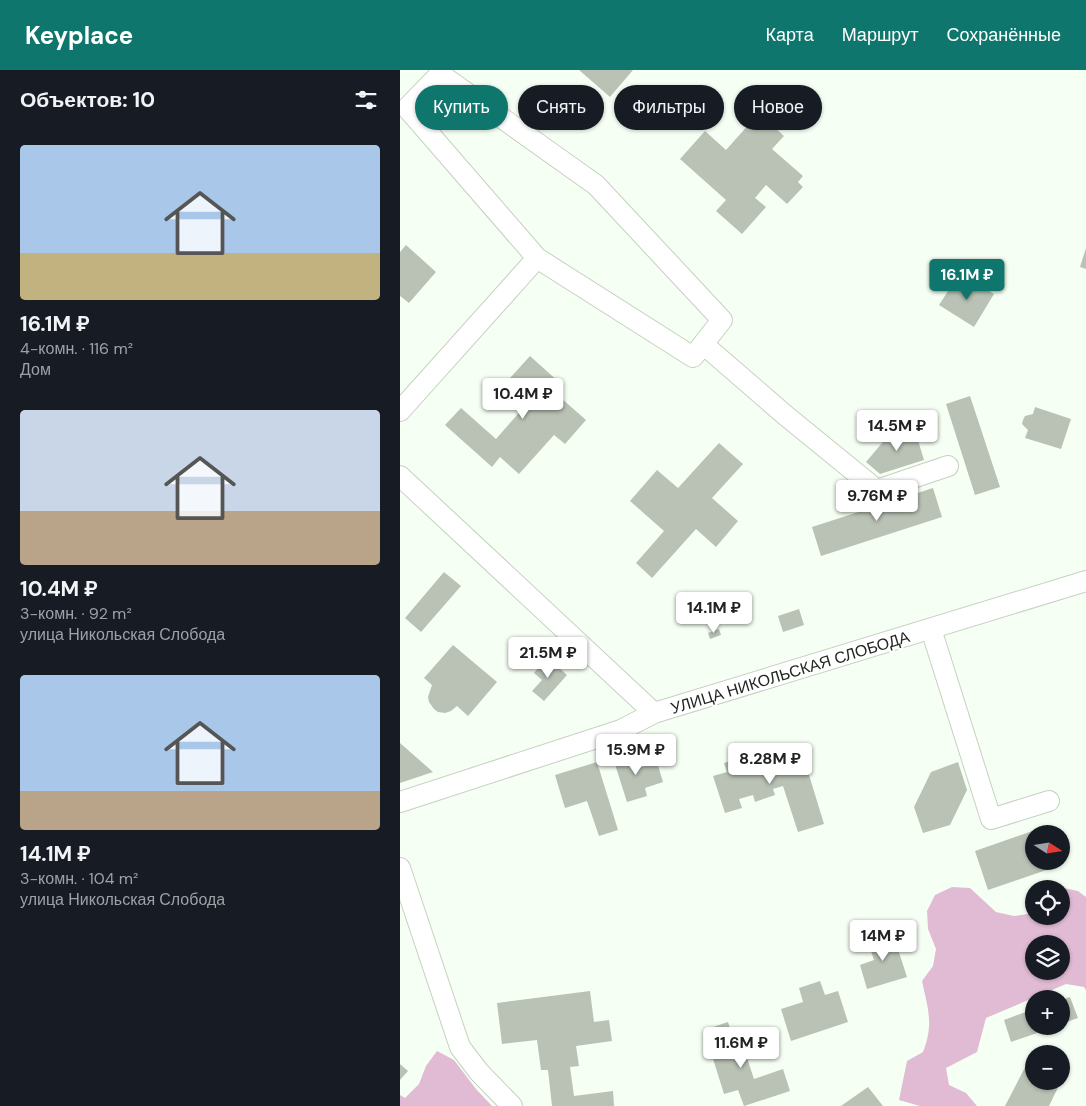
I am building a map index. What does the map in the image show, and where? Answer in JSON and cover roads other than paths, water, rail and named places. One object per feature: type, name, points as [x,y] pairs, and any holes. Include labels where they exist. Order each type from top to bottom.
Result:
[{"type":"street","points":[[440,74],[596,185],[722,320],[693,357],[537,258],[407,108],[440,74]]},
{"type":"street","points":[[400,411],[537,258]]},
{"type":"street","points":[[703,344],[785,415],[877,490],[948,466]]},
{"type":"street","name":"УЛИЦА НИКОЛЬСКАЯ СЛОБОДА","points":[[400,476],[654,713],[1086,581]]},
{"type":"street","points":[[931,628],[991,819],[1049,801]]},
{"type":"street","points":[[400,802],[621,730],[654,713]]},
{"type":"street","points":[[400,868],[460,1047],[479,1072],[512,1106]]}]
